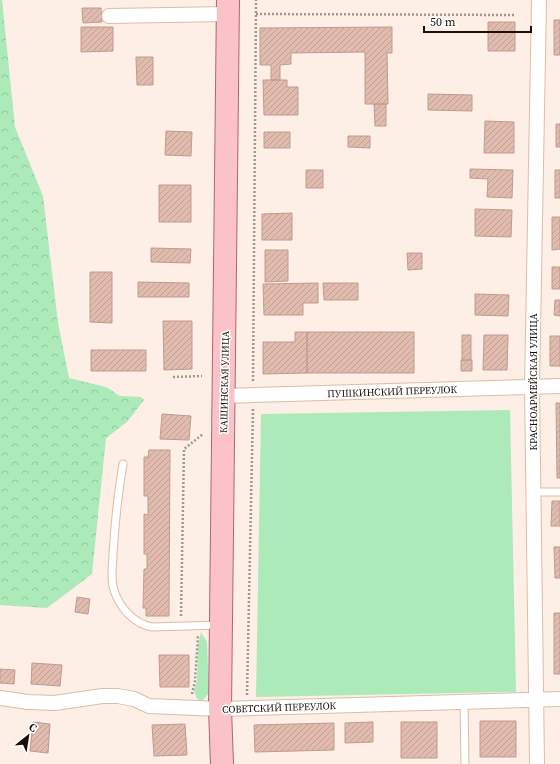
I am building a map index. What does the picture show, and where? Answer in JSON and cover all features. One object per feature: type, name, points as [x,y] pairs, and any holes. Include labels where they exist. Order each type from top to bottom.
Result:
[{"type":"main road","name":"КАШИНСКАЯ УЛИЦА","points":[[222,764],[220,709],[228,7]]},
{"type":"street","name":"КРАСНОАРМЕЙСКАЯ УЛИЦА","points":[[537,764],[532,386],[539,0]]},
{"type":"street","points":[[109,16],[228,7]]},
{"type":"street","name":"ПУШКИНСКИЙ ПЕРЕУЛОК","points":[[224,396],[560,386]]},
{"type":"street","name":"СОВЕТСКИЙ ПЕРЕУЛОК","points":[[0,698],[28,702],[55,703],[102,696],[118,696],[134,699],[148,706],[220,709],[560,699]]},
{"type":"lane","points":[[123,464],[116,504],[112,576],[113,589],[125,610],[144,626],[221,625]]},
{"type":"lane","points":[[533,492],[560,492]]},
{"type":"lane","points":[[464,702],[465,764]]},
{"type":"path","points":[[247,708],[253,395],[256,0]]},
{"type":"path","points":[[256,14],[514,15]]},
{"type":"path","points":[[173,377],[202,376]]},
{"type":"path","points":[[181,626],[184,449],[203,434]]},
{"type":"path","points":[[194,708],[192,694],[195,681],[197,642],[200,626]]},
{"type":"green space","points":[[0,0],[2,0],[15,127],[43,196],[58,323],[69,378],[106,387],[120,396],[141,397],[144,400],[127,422],[106,438],[92,574],[47,608],[0,605]]},
{"type":"green space","points":[[510,410],[516,692],[256,697],[261,414]]},
{"type":"green space","points":[[201,632],[207,642],[209,693],[202,701],[197,699],[194,691],[197,680],[198,646]]},
{"type":"building","points":[[82,8],[101,8],[102,22],[83,23]]},
{"type":"building","points":[[554,20],[560,20],[560,55],[554,55]]},
{"type":"building","points":[[488,22],[515,22],[515,51],[488,51]]},
{"type":"building","points":[[81,27],[113,27],[113,51],[81,52]]},
{"type":"building","points":[[392,27],[392,53],[387,53],[388,104],[365,104],[365,52],[291,53],[291,64],[280,65],[280,80],[271,80],[271,65],[260,65],[260,28]]},
{"type":"building","points":[[136,57],[153,57],[153,85],[137,85]]},
{"type":"building","points":[[263,80],[287,80],[287,87],[298,87],[298,115],[264,115]]},
{"type":"building","points":[[428,94],[472,95],[472,111],[428,110]]},
{"type":"building","points":[[374,104],[386,104],[386,126],[375,126]]},
{"type":"building","points":[[485,121],[514,122],[514,153],[484,153]]},
{"type":"building","points":[[556,124],[560,124],[560,147],[556,147]]},
{"type":"building","points":[[166,131],[192,132],[191,156],[165,155]]},
{"type":"building","points":[[264,132],[290,132],[290,148],[264,148]]},
{"type":"building","points":[[348,136],[370,136],[370,148],[348,147]]},
{"type":"building","points":[[470,169],[513,170],[512,198],[487,197],[488,179],[470,178]]},
{"type":"building","points":[[306,170],[323,170],[323,188],[306,188]]},
{"type":"building","points":[[555,170],[560,170],[560,198],[555,198]]},
{"type":"building","points":[[159,185],[191,185],[191,222],[159,222]]},
{"type":"building","points":[[475,209],[512,210],[511,237],[475,236]]},
{"type":"building","points":[[292,213],[292,240],[262,240],[262,214]]},
{"type":"building","points":[[552,217],[560,217],[560,249],[552,250]]},
{"type":"building","points":[[151,248],[191,249],[190,263],[151,262]]},
{"type":"building","points":[[265,250],[288,250],[288,281],[265,282]]},
{"type":"building","points":[[407,253],[422,253],[422,269],[408,270]]},
{"type":"building","points":[[552,267],[560,267],[560,289],[552,289]]},
{"type":"building","points":[[90,272],[112,272],[112,323],[90,322]]},
{"type":"building","points":[[138,282],[189,283],[189,297],[138,297]]},
{"type":"building","points":[[318,283],[318,303],[303,303],[303,315],[264,315],[263,284]]},
{"type":"building","points":[[323,283],[358,283],[358,300],[324,300]]},
{"type":"building","points":[[475,294],[509,295],[508,316],[475,315]]},
{"type":"building","points":[[555,300],[560,300],[560,316],[554,315]]},
{"type":"building","points":[[163,321],[192,321],[192,369],[164,370]]},
{"type":"building","points":[[295,332],[307,332],[307,373],[263,374],[263,342],[295,342]]},
{"type":"building","points":[[307,332],[414,332],[414,373],[307,373]]},
{"type":"building","points":[[462,335],[471,335],[471,360],[462,360]]},
{"type":"building","points":[[484,335],[508,335],[507,370],[483,370]]},
{"type":"building","points":[[550,336],[560,336],[560,366],[550,366]]},
{"type":"building","points":[[91,350],[146,350],[146,371],[91,371]]},
{"type":"building","points":[[461,360],[472,360],[472,371],[461,371]]},
{"type":"building","points":[[556,403],[560,403],[560,478],[557,478]]},
{"type":"building","points":[[162,414],[191,416],[189,440],[160,439]]},
{"type":"building","points":[[149,450],[170,450],[169,616],[146,616],[146,608],[143,608],[144,569],[147,569],[147,554],[144,554],[144,514],[148,515],[148,496],[144,496],[144,457],[148,457]]},
{"type":"building","points":[[552,501],[560,501],[560,526],[551,526]]},
{"type":"building","points":[[554,547],[560,547],[560,578],[555,578]]},
{"type":"building","points":[[77,597],[90,599],[88,614],[75,612]]},
{"type":"building","points":[[554,613],[560,613],[560,674],[554,674]]},
{"type":"building","points":[[159,655],[189,655],[189,687],[160,687]]},
{"type":"building","points":[[32,663],[62,665],[60,686],[31,684]]},
{"type":"building","points":[[0,669],[15,670],[14,684],[0,683]]},
{"type":"building","points":[[480,721],[516,721],[516,757],[480,757]]},
{"type":"building","points":[[33,722],[50,724],[48,753],[30,751]]},
{"type":"building","points":[[373,722],[373,742],[345,743],[345,723]]},
{"type":"building","points":[[401,722],[437,722],[437,758],[401,758]]},
{"type":"building","points":[[334,723],[334,750],[255,752],[254,725]]},
{"type":"building","points":[[185,724],[187,755],[154,756],[152,725]]}]
